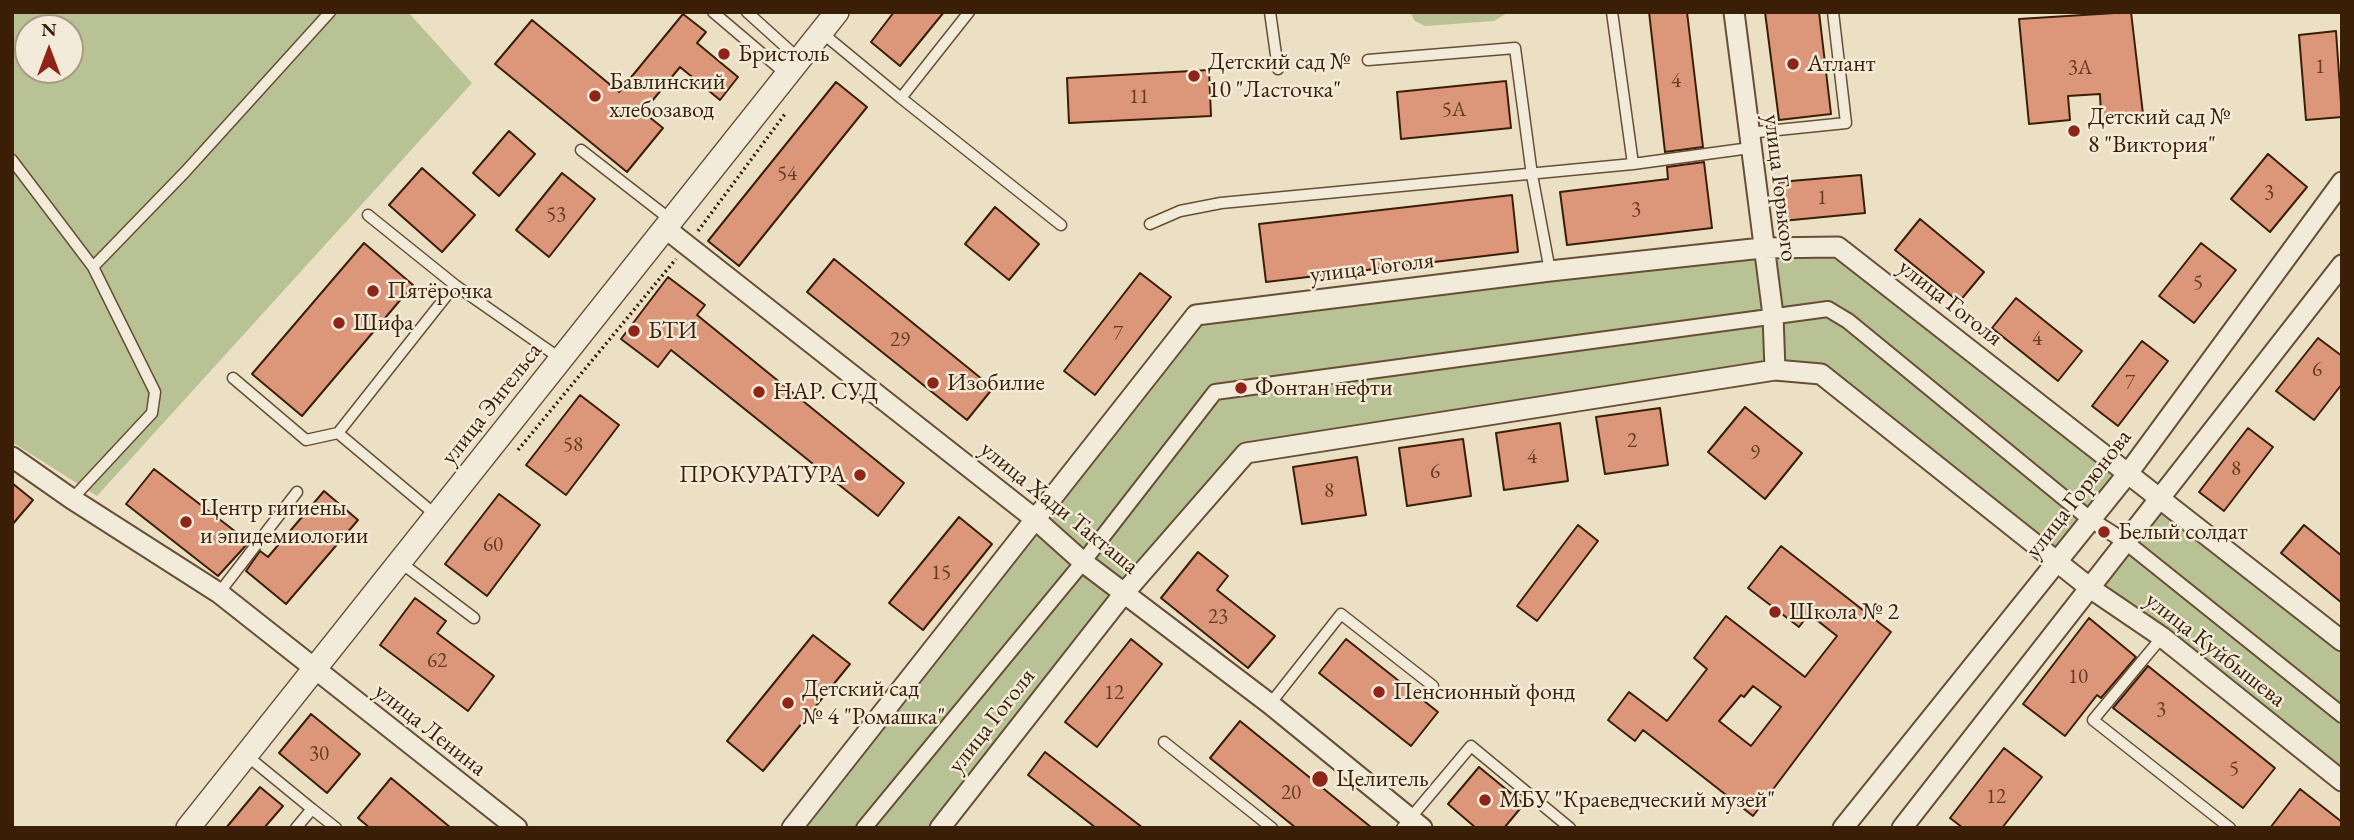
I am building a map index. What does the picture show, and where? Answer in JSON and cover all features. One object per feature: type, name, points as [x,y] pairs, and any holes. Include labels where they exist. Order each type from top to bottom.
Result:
[{"type":"street","name":"улица Энгельса","points":[[188,828],[837,12]]},
{"type":"street","name":"улица Горького","points":[[1734,12],[1762,248],[1773,315],[1775,370]]},
{"type":"street","name":"улица Горюнова","points":[[1843,828],[2129,472],[2342,182]]},
{"type":"street","name":"улица Хади Такташа","points":[[668,224],[687,245],[1035,519],[1083,562],[1270,704],[1411,825]]},
{"type":"street","name":"улица Гоголя","points":[[792,828],[1196,315],[1549,271],[1762,248],[1838,247],[2129,472]]},
{"type":"street","points":[[1902,828],[2342,265]]},
{"type":"street","points":[[864,828],[1083,562],[1214,392],[1828,309],[1849,321],[2091,520],[2126,542],[2342,715]]},
{"type":"street","name":"улица Гоголя","points":[[940,828],[1125,592],[1245,453],[1775,370],[1821,374],[2057,561]]},
{"type":"street","name":"улица Ленина","points":[[12,457],[72,499],[219,593],[517,828]]},
{"type":"street","points":[[2129,472],[2342,640]]},
{"type":"street","name":"улица Куйбышева","points":[[2057,561],[2162,637],[2342,781]]},
{"type":"lane","points":[[93,267],[185,172],[330,12]]},
{"type":"lane","points":[[713,12],[792,67]]},
{"type":"lane","points":[[747,12],[792,67]]},
{"type":"lane","points":[[901,98],[969,12]]},
{"type":"lane","points":[[1270,12],[1278,69]]},
{"type":"lane","points":[[1612,12],[1633,164]]},
{"type":"lane","points":[[1150,224],[1180,211],[1221,203],[1532,176],[1633,164],[1846,123],[1833,12]]},
{"type":"lane","points":[[821,32],[1061,225]]},
{"type":"lane","points":[[1368,60],[1515,48],[1532,176],[1549,271]]},
{"type":"lane","points":[[581,150],[668,224]]},
{"type":"lane","points":[[12,160],[93,267],[155,392],[152,413],[72,499]]},
{"type":"lane","points":[[369,215],[455,285],[561,359]]},
{"type":"lane","points":[[233,378],[306,440],[338,433],[455,285]]},
{"type":"lane","points":[[338,433],[437,516]]},
{"type":"lane","points":[[219,593],[297,492]]},
{"type":"lane","points":[[400,562],[474,618]]},
{"type":"lane","points":[[1270,704],[1341,614],[1433,686]]},
{"type":"lane","points":[[2162,637],[2093,720],[2230,828]]},
{"type":"lane","points":[[1164,742],[1272,828]]},
{"type":"lane","points":[[1411,825],[1471,746],[1570,828]]},
{"type":"lane","points":[[245,755],[336,828]]},
{"type":"lane","points":[[296,828],[312,809]]},
{"type":"path","points":[[687,245],[786,113]]},
{"type":"green space","points":[[12,12],[408,12],[472,83],[97,496],[12,442]]},
{"type":"green space","points":[[1410,12],[1509,12],[1494,21],[1425,26],[1415,21]]},
{"type":"green space","points":[[1838,247],[2129,472],[2057,561],[1821,374],[1775,370],[1246,453],[940,828],[792,828],[1196,315]]},
{"type":"green space","points":[[2161,498],[2342,641],[2342,781],[2090,588]]},
{"type":"building","points":[[894,12],[944,12],[900,66],[871,42]]},
{"type":"building","points":[[1649,12],[1687,12],[1703,147],[1665,152]]},
{"type":"building","points":[[1765,12],[1819,12],[1831,114],[1779,120]]},
{"type":"building","points":[[2131,12],[2143,114],[2101,117],[2100,94],[2068,96],[2070,120],[2029,124],[2019,19]]},
{"type":"building","name":"Бавлинский хлебозавод","points":[[683,14],[706,32],[697,43],[738,77],[720,100],[680,67],[643,112],[663,128],[627,172],[495,64],[532,20],[619,92]]},
{"type":"building","points":[[2336,31],[2342,117],[2306,120],[2299,35]]},
{"type":"building","points":[[1209,70],[1211,116],[1069,123],[1067,78]]},
{"type":"building","points":[[1506,81],[1511,128],[1401,139],[1397,92]]},
{"type":"building","points":[[836,82],[867,107],[739,266],[708,241]]},
{"type":"building","points":[[509,131],[535,154],[499,196],[473,173]]},
{"type":"building","points":[[2268,154],[2307,187],[2270,232],[2231,199]]},
{"type":"building","points":[[1704,162],[1712,228],[1567,245],[1560,192],[1668,179],[1667,167]]},
{"type":"building","points":[[422,168],[475,215],[442,252],[389,205]]},
{"type":"building","points":[[562,173],[595,199],[549,257],[516,230]]},
{"type":"building","points":[[1861,175],[1865,213],[1782,221],[1779,182]]},
{"type":"building","points":[[1512,195],[1518,252],[1266,282],[1259,224]]},
{"type":"building","points":[[995,207],[1039,244],[1009,280],[965,244]]},
{"type":"building","points":[[1920,219],[1984,272],[1959,302],[1895,250]]},
{"type":"building","name":"Шифа","points":[[364,243],[413,285],[302,416],[252,374]]},
{"type":"building","points":[[2201,243],[2236,270],[2194,323],[2159,296]]},
{"type":"building","points":[[834,259],[993,388],[967,420],[807,292]]},
{"type":"building","points":[[1140,273],[1171,297],[1095,395],[1064,371]]},
{"type":"building","points":[[668,277],[705,305],[697,315],[904,483],[878,516],[671,350],[658,367],[621,339]]},
{"type":"building","points":[[2016,298],[2082,351],[2058,381],[1992,328]]},
{"type":"building","points":[[2318,338],[2342,356],[2342,384],[2314,420],[2276,391]]},
{"type":"building","points":[[2142,341],[2168,361],[2118,426],[2092,406]]},
{"type":"building","points":[[580,395],[619,425],[566,495],[526,465]]},
{"type":"building","points":[[1745,407],[1802,453],[1765,499],[1708,452]]},
{"type":"building","points":[[1660,408],[1668,465],[1605,474],[1596,417]]},
{"type":"building","points":[[1560,423],[1568,481],[1504,490],[1496,433]]},
{"type":"building","points":[[2248,428],[2273,447],[2224,511],[2199,492]]},
{"type":"building","points":[[1463,439],[1471,496],[1407,506],[1399,448]]},
{"type":"building","points":[[1357,457],[1366,515],[1302,524],[1293,467]]},
{"type":"building","name":"Центр гигиены и эпидемиологии","points":[[154,469],[249,542],[218,576],[126,504]]},
{"type":"building","points":[[12,483],[33,500],[12,525]]},
{"type":"building","points":[[324,491],[358,520],[286,604],[246,571],[260,551],[268,557]]},
{"type":"building","points":[[499,494],[540,525],[487,596],[445,564]]},
{"type":"building","points":[[959,517],[992,544],[923,630],[889,603]]},
{"type":"building","points":[[1578,525],[1598,541],[1537,621],[1517,606]]},
{"type":"building","points":[[2304,525],[2342,556],[2342,603],[2281,553]]},
{"type":"building","points":[[1781,546],[1891,632],[1753,816],[1643,730],[1635,741],[1608,720],[1629,692],[1667,721],[1707,669],[1694,658],[1726,616],[1805,677],[1837,636],[1809,614],[1799,627],[1748,588]],"holes":[[[1753,686],[1781,707],[1751,746],[1719,721],[1741,695],[1744,697]]]},
{"type":"building","points":[[1198,552],[1228,576],[1217,590],[1275,636],[1248,668],[1161,598]]},
{"type":"building","points":[[415,598],[446,621],[437,633],[494,676],[468,711],[380,645]]},
{"type":"building","points":[[2089,618],[2136,657],[2101,698],[2097,695],[2065,736],[2023,704]]},
{"type":"building","name":"Детский сад № 4 \"Ромашка\"","points":[[813,635],[850,664],[763,771],[727,741]]},
{"type":"building","points":[[1131,639],[1162,664],[1097,747],[1065,722]]},
{"type":"building","name":"Пенсионный фонд","points":[[1346,639],[1438,712],[1411,746],[1319,673]]},
{"type":"building","points":[[2148,666],[2275,768],[2243,808],[2113,708]]},
{"type":"building","points":[[311,714],[360,754],[327,793],[279,753]]},
{"type":"building","points":[[1240,721],[1372,828],[1296,828],[1210,758]]},
{"type":"building","points":[[2004,748],[2042,777],[2002,828],[1963,828],[1950,818]]},
{"type":"building","points":[[1045,752],[1143,828],[1096,828],[1028,775]]},
{"type":"building","name":"МБУ \"Краеведческий музей\"","points":[[1479,767],[1524,804],[1504,828],[1476,828],[1448,804]]},
{"type":"building","points":[[391,778],[451,828],[370,828],[358,818]]},
{"type":"building","points":[[260,787],[283,806],[264,828],[226,828]]},
{"type":"building","points":[[2300,789],[2342,822],[2342,828],[2270,828]]},
{"type":"place","name":"Бристоль","points":[[724,54]]},
{"type":"place","name":"Атлант","points":[[1793,64]]},
{"type":"place","name":"Детский сад № 10 \"Ласточка\"","points":[[1194,76]]},
{"type":"place","name":"Бавлинский хлебозавод","points":[[595,96]]},
{"type":"place","name":"Детский сад № 8 \"Виктория\"","points":[[2074,131]]},
{"type":"place","name":"Пятёрочка","points":[[373,291]]},
{"type":"place","name":"Шифа","points":[[339,323]]},
{"type":"place","name":"БТИ","points":[[634,331]]},
{"type":"place","name":"Изобилие","points":[[933,383]]},
{"type":"place","name":"Фонтан нефти","points":[[1241,388]]},
{"type":"place","name":"НАР. СУД","points":[[759,392]]},
{"type":"place","name":"ПРОКУРАТУРА","points":[[860,475]]},
{"type":"place","name":"Центр гигиены и эпидемиологии","points":[[186,522]]},
{"type":"place","name":"Белый солдат","points":[[2104,532]]},
{"type":"place","name":"Школа № 2","points":[[1775,612]]},
{"type":"place","name":"Пенсионный фонд","points":[[1379,692]]},
{"type":"place","name":"Детский сад № 4 \"Ромашка\"","points":[[788,703]]},
{"type":"place","name":"Целитель","points":[[1320,779]]},
{"type":"place","name":"МБУ \"Краеведческий музей\"","points":[[1485,800]]}]
